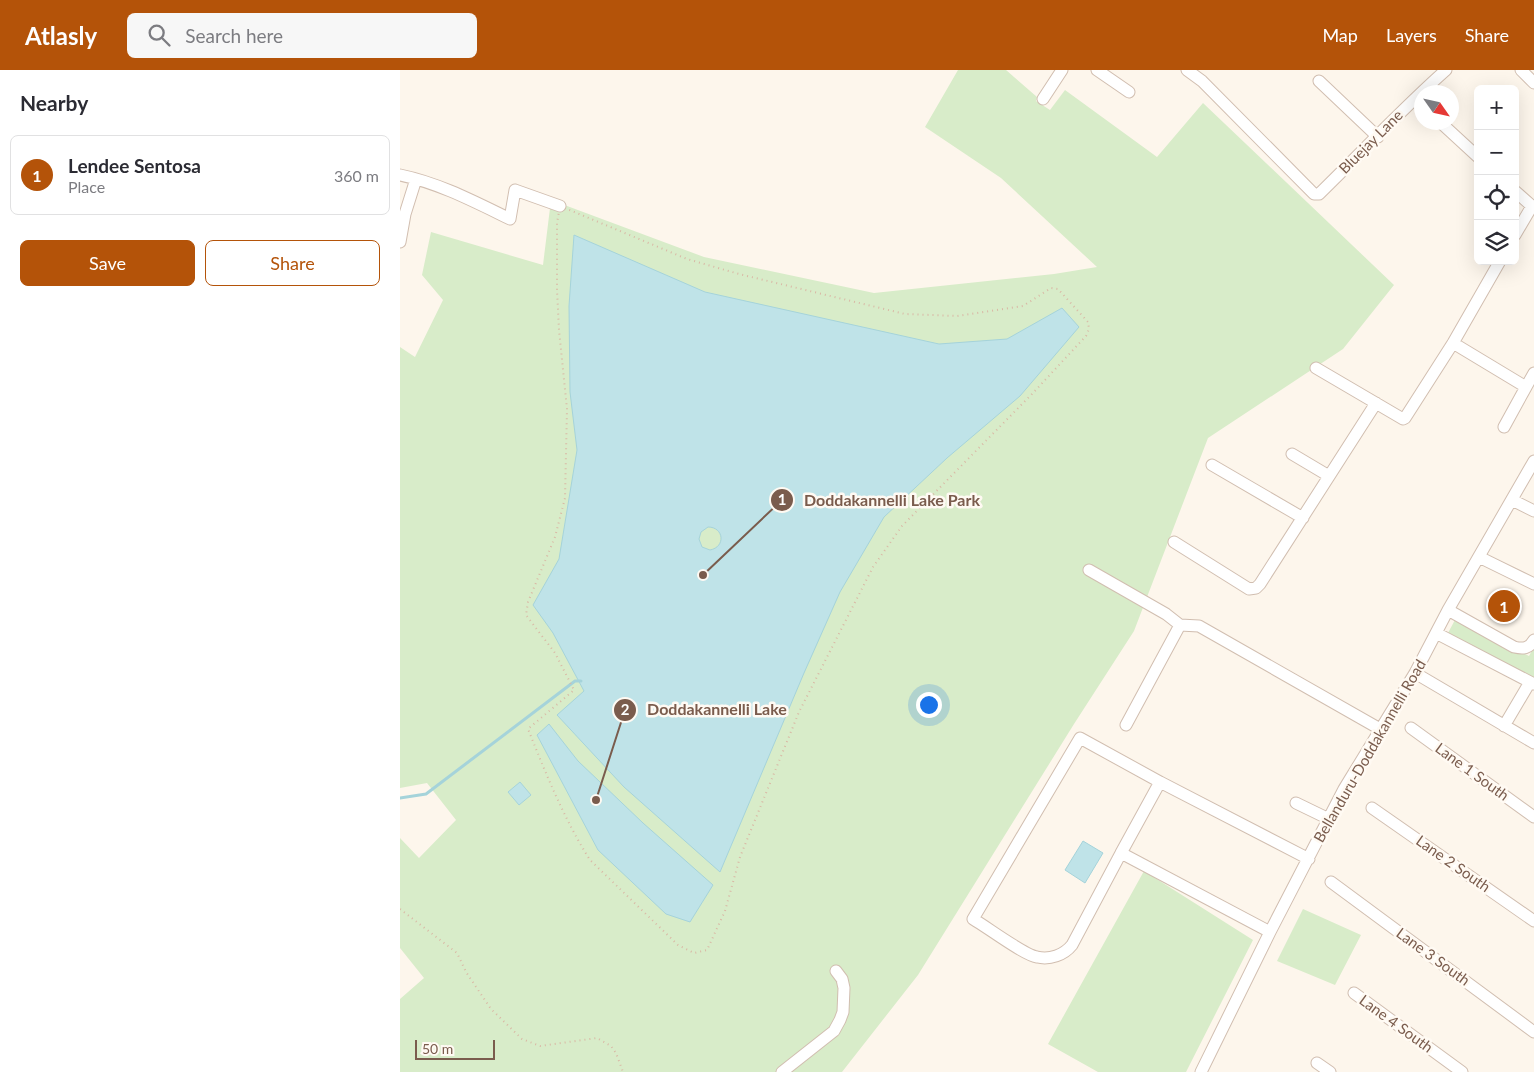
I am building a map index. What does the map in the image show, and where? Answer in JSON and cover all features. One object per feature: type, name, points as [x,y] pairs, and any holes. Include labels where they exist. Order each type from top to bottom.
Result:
[{"type":"street","points":[[1043,99],[1062,70]]},
{"type":"street","points":[[1098,70],[1129,92]]},
{"type":"street","name":"Bluejay Lane","points":[[1187,70],[1202,81],[1314,194],[1319,194],[1414,105]]},
{"type":"street","name":"Bluejay Lane","points":[[1432,74],[1446,70]]},
{"type":"street","points":[[1522,70],[1534,83]]},
{"type":"street","points":[[1319,82],[1378,137]]},
{"type":"street","points":[[1449,130],[1474,153]]},
{"type":"street","points":[[400,175],[458,195],[510,219],[515,190],[560,206]]},
{"type":"street","points":[[400,242],[405,214],[416,179]]},
{"type":"street","points":[[1519,195],[1533,207],[1519,229]]},
{"type":"street","points":[[1316,368],[1403,419],[1407,417],[1453,343],[1498,265]]},
{"type":"street","points":[[1453,343],[1526,387]]},
{"type":"street","points":[[1504,427],[1534,373]]},
{"type":"street","points":[[1174,542],[1249,589],[1256,588],[1376,403]]},
{"type":"street","points":[[1292,454],[1329,476]]},
{"type":"street","name":"Bellanduru-Doddakannelli Road","points":[[1201,1072],[1270,932],[1344,789],[1415,673],[1448,610],[1534,461]]},
{"type":"street","points":[[1212,465],[1302,518]]},
{"type":"street","points":[[1512,500],[1534,510]]},
{"type":"street","points":[[1479,557],[1534,584]]},
{"type":"street","points":[[1089,570],[1166,614],[1180,625],[1199,626],[1380,729]]},
{"type":"street","points":[[1448,610],[1514,646],[1527,648],[1530,647],[1534,640]]},
{"type":"street","points":[[1126,725],[1180,625]]},
{"type":"street","points":[[1436,632],[1532,683],[1504,726]]},
{"type":"street","points":[[1415,673],[1534,743]]},
{"type":"street","name":"Lane 1 South","points":[[1411,728],[1534,817]]},
{"type":"street","points":[[1160,782],[1072,946],[1067,951],[1052,957],[1036,957],[973,919],[1080,738],[1308,859]]},
{"type":"street","points":[[1296,803],[1330,818]]},
{"type":"street","name":"Lane 2 South","points":[[1372,808],[1534,921]]},
{"type":"street","points":[[1121,853],[1270,932]]},
{"type":"street","name":"Lane 3 South","points":[[1331,882],[1534,1032]]},
{"type":"street","points":[[782,1072],[834,1031],[840,1020],[844,988],[842,979],[836,970]]},
{"type":"street","name":"Lane 4 South","points":[[1354,993],[1462,1072]]},
{"type":"street","points":[[1317,1063],[1330,1072]]},
{"type":"path","points":[[560,206],[687,259],[739,274],[905,314],[957,316],[1023,306],[1051,288],[1058,289],[1088,322],[1089,329],[1086,336],[1039,387],[902,526],[873,567],[799,712],[740,857],[725,911],[706,950],[694,953],[678,945],[590,860],[560,806],[528,729],[574,690],[555,653],[526,615],[528,602],[555,536],[564,498],[567,409],[557,290],[557,222],[560,206]]},
{"type":"path","points":[[400,909],[457,952],[466,972],[491,1009],[522,1039],[540,1046],[597,1038],[611,1046],[616,1053],[623,1072]]},
{"type":"green space","points":[[958,70],[1006,70],[1037,97],[1036,101],[1050,110],[1065,90],[1157,157],[1203,103],[1394,285],[1343,349],[1208,438],[1134,631],[918,975],[842,1072],[400,1072],[400,999],[424,978],[400,948],[400,838],[419,858],[456,820],[427,783],[400,788],[400,347],[415,357],[443,300],[422,275],[431,232],[543,265],[551,200],[704,257],[874,293],[1054,274],[1097,267],[1001,178],[925,127]]},
{"type":"green space","points":[[1456,618],[1529,656],[1534,647],[1534,678],[1448,633]]},
{"type":"green space","points":[[1144,871],[1253,940],[1186,1072],[1098,1072],[1048,1044]]},
{"type":"green space","points":[[1303,909],[1361,935],[1335,985],[1277,961]]},
{"type":"water","points":[[574,235],[705,292],[939,344],[1007,339],[1062,308],[1079,327],[1020,396],[947,458],[884,517],[840,592],[720,872],[624,787],[557,715],[584,691],[553,633],[533,605],[559,559],[577,450],[570,392],[569,306]],"holes":[[[708,527],[720,533],[721,541],[719,545],[710,550],[702,547],[699,539],[701,532]]]},
{"type":"water","points":[[549,724],[578,761],[643,823],[713,885],[690,922],[666,914],[598,850],[537,735]]},
{"type":"water","points":[[520,782],[531,795],[519,805],[508,792]]},
{"type":"water","points":[[1083,841],[1103,853],[1085,883],[1065,870]]},
{"type":"waterway","points":[[400,798],[426,794],[575,681],[581,681]]},
{"type":"place","name":"Doddakannelli Lake Park","points":[[703,575]]},
{"type":"place","name":"Lendee Sentosa","points":[[1504,606]]},
{"type":"place","name":"Doddakannelli Lake","points":[[596,800]]}]
